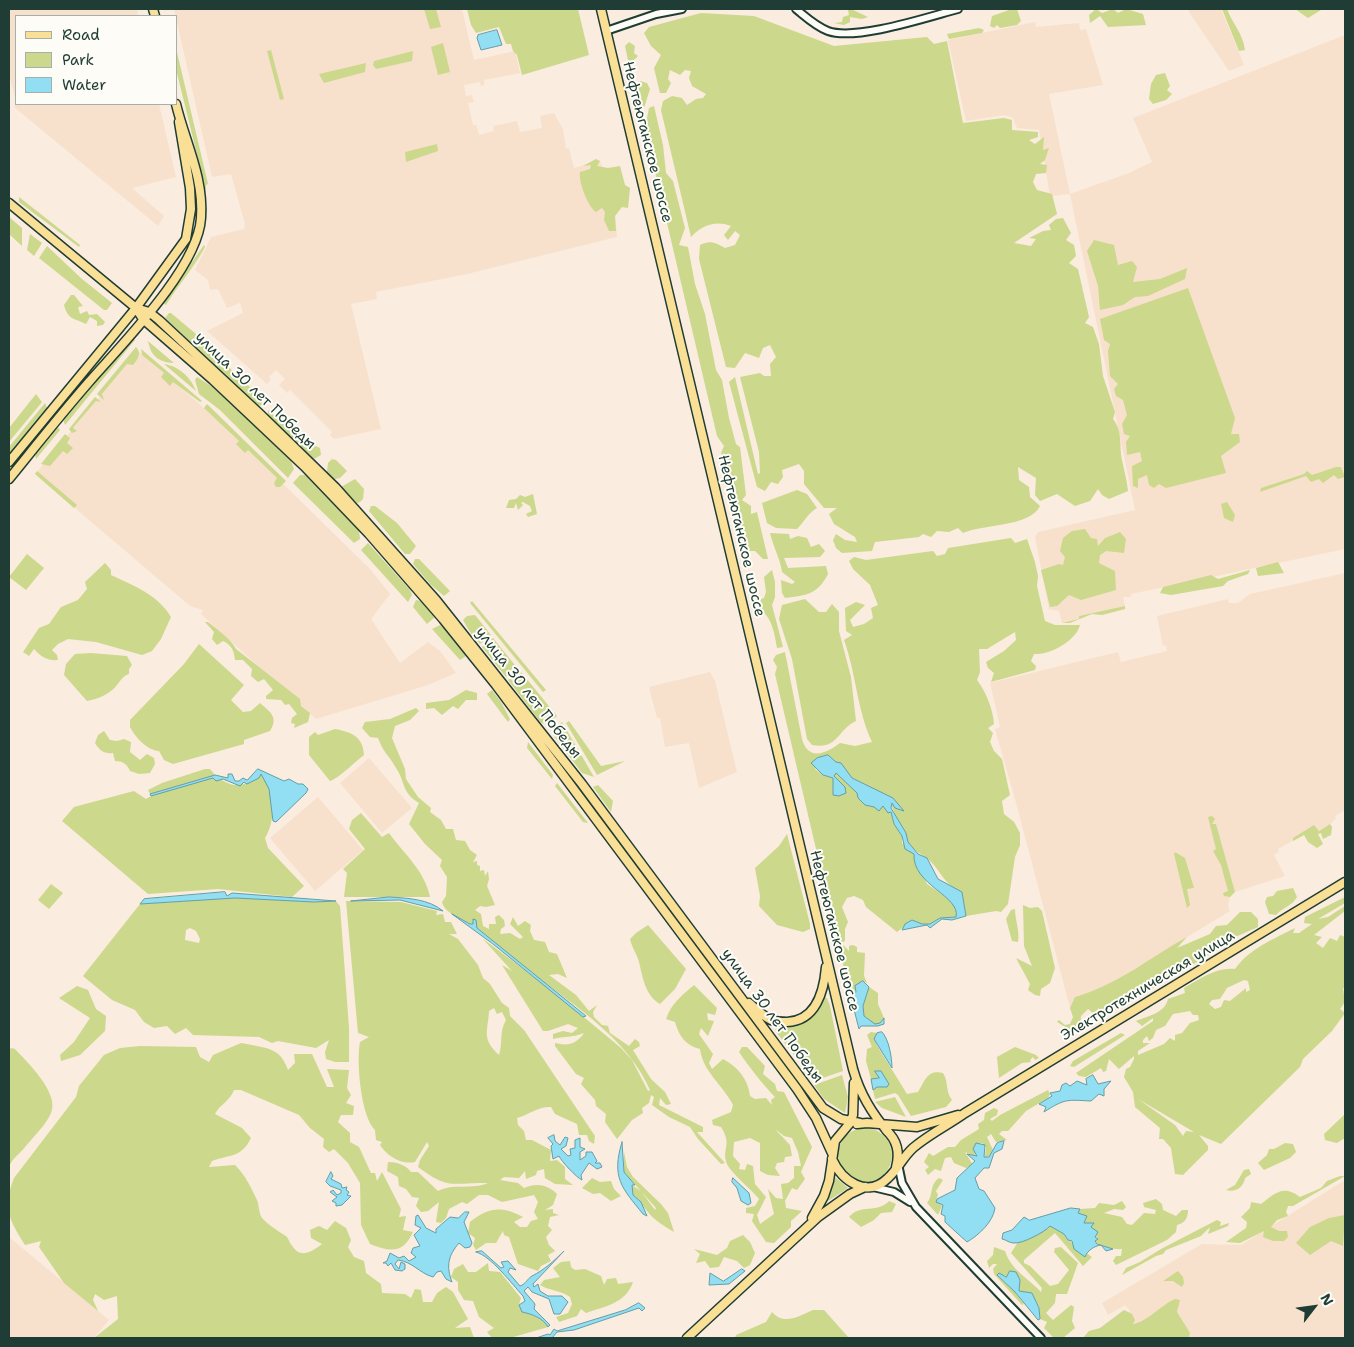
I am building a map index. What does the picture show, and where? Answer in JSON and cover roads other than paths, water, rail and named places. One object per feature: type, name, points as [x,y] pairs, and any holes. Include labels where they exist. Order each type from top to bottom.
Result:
[{"type":"main road","name":"Нефтеюганское шоссе","points":[[601,9],[853,1071]]},
{"type":"main road","points":[[9,462],[136,308],[186,239],[190,224],[190,188],[176,106]]},
{"type":"main road","points":[[9,479],[149,312],[183,267],[198,237],[201,220],[201,197],[198,175],[176,106]]},
{"type":"main road","name":"улица 30 лет Победы","points":[[9,203],[136,308],[143,319],[213,380],[304,466],[369,534],[443,619],[496,685],[797,1089],[816,1118],[832,1156]]},
{"type":"main road","name":"улица 30 лет Победы","points":[[136,308],[149,312],[262,415],[341,494],[405,564],[543,733],[824,1108],[832,1115],[850,1123],[860,1123]]},
{"type":"main road","name":"Электротехническая улица","points":[[965,1113],[1345,882]]},
{"type":"main road","points":[[744,999],[772,1020],[794,1022],[808,1014],[817,1003],[825,980],[826,958]]},
{"type":"main road","points":[[806,1226],[824,1196],[835,1141],[850,1123],[855,1105],[853,1071]]},
{"type":"main road","points":[[853,1071],[863,1097],[896,1143],[898,1155],[892,1173]]},
{"type":"main road","points":[[843,1131],[860,1123],[917,1127],[965,1113]]},
{"type":"main road","points":[[686,1338],[806,1226],[840,1200],[883,1182],[914,1147],[965,1113]]},
{"type":"main road","points":[[873,1124],[889,1133]]},
{"type":"main road","points":[[832,1156],[839,1172],[848,1181],[869,1187]]},
{"type":"street","points":[[606,31],[656,14],[682,9]]},
{"type":"street","points":[[796,9],[816,25],[829,32],[842,34],[864,32],[958,9]]},
{"type":"street","points":[[898,1155],[902,1182],[916,1208]]},
{"type":"street","points":[[869,1187],[894,1192],[916,1208],[1041,1338]]},
{"type":"water","points":[[497,30],[502,45],[481,50],[477,38],[478,35]]},
{"type":"water","points":[[828,755],[836,762],[841,763],[852,778],[893,798],[904,811],[895,808],[892,803],[891,808],[906,833],[908,842],[918,854],[927,858],[938,879],[962,892],[966,916],[952,920],[942,919],[930,928],[927,925],[902,930],[905,924],[912,920],[922,924],[930,924],[940,918],[956,917],[956,910],[920,874],[915,865],[914,854],[905,849],[902,836],[894,824],[891,812],[888,813],[883,806],[879,811],[874,807],[865,805],[858,798],[857,793],[836,773],[834,776],[845,787],[846,793],[839,796],[833,795],[833,778],[823,775],[811,763],[817,758]]},
{"type":"water","points":[[258,769],[284,781],[289,779],[298,784],[303,784],[308,789],[276,822],[273,821],[269,789],[261,774],[259,778],[247,784],[244,782],[240,786],[223,779],[216,781],[213,778],[151,796],[150,794],[215,775],[228,778],[228,774],[232,774],[235,781],[243,778],[247,780]]},
{"type":"water","points":[[225,892],[227,896],[232,893],[336,901],[314,902],[235,898],[140,904],[144,899]]},
{"type":"water","points":[[389,897],[425,902],[443,911],[400,900],[351,901]]},
{"type":"water","points":[[452,914],[470,924],[473,924],[473,919],[476,920],[477,928],[586,1016],[583,1017],[493,944]]},
{"type":"water","points":[[863,981],[869,987],[863,1006],[864,1016],[875,1024],[880,1023],[884,1018],[884,1024],[861,1026],[859,1029],[851,998],[856,992],[855,986]]},
{"type":"water","points":[[882,1032],[891,1054],[892,1068],[874,1039],[877,1033]]},
{"type":"water","points":[[875,1071],[881,1071],[889,1084],[887,1087],[877,1087],[873,1090],[871,1079],[879,1078]]},
{"type":"water","points":[[1093,1075],[1098,1084],[1111,1081],[1104,1089],[1104,1096],[1099,1094],[1091,1101],[1067,1101],[1057,1104],[1044,1112],[1046,1107],[1039,1104],[1052,1096],[1050,1093],[1060,1091],[1062,1085],[1066,1083],[1070,1086],[1077,1081],[1087,1085],[1086,1079]]},
{"type":"water","points":[[554,1135],[555,1141],[560,1145],[565,1137],[568,1138],[566,1146],[561,1149],[568,1156],[571,1155],[570,1149],[575,1148],[575,1140],[580,1138],[580,1147],[585,1149],[580,1152],[580,1160],[586,1156],[586,1152],[592,1152],[597,1161],[595,1163],[600,1163],[602,1167],[597,1169],[589,1163],[581,1175],[582,1180],[580,1179],[559,1156],[553,1159],[551,1146],[553,1144],[548,1138]]},
{"type":"water","points":[[1004,1141],[1002,1149],[994,1153],[989,1168],[984,1168],[975,1178],[979,1189],[984,1191],[995,1208],[994,1213],[985,1228],[967,1242],[945,1222],[945,1216],[941,1214],[943,1205],[936,1202],[937,1199],[955,1190],[957,1178],[975,1161],[967,1154],[977,1156],[973,1149],[976,1143],[985,1145],[984,1157],[989,1157],[997,1143]]},
{"type":"water","points":[[622,1142],[624,1172],[635,1185],[632,1185],[633,1195],[641,1202],[647,1216],[643,1214],[629,1197],[620,1182],[618,1165]]},
{"type":"water","points":[[331,1172],[333,1176],[331,1179],[341,1184],[342,1188],[347,1187],[346,1190],[349,1192],[347,1195],[351,1196],[342,1205],[336,1206],[336,1203],[332,1201],[337,1197],[330,1192],[333,1190],[337,1195],[341,1193],[341,1190],[330,1186],[326,1182]]},
{"type":"water","points":[[733,1178],[749,1193],[751,1203],[748,1205],[741,1201],[737,1188],[732,1182]]},
{"type":"water","points":[[1071,1208],[1080,1209],[1078,1213],[1087,1216],[1084,1223],[1094,1223],[1091,1227],[1098,1232],[1095,1237],[1098,1239],[1095,1241],[1101,1245],[1091,1249],[1085,1257],[1074,1249],[1072,1241],[1050,1226],[1022,1242],[1012,1243],[1002,1239],[1003,1233],[1012,1230],[1024,1217],[1029,1220]]},
{"type":"water","points":[[465,1212],[469,1212],[464,1222],[472,1243],[470,1247],[465,1248],[459,1243],[452,1252],[449,1261],[449,1271],[452,1282],[446,1279],[441,1271],[437,1272],[433,1277],[403,1261],[398,1260],[395,1264],[399,1269],[401,1262],[405,1264],[405,1269],[402,1271],[395,1270],[391,1263],[388,1266],[386,1263],[383,1263],[387,1261],[390,1253],[399,1258],[404,1256],[409,1261],[416,1257],[411,1253],[413,1248],[420,1246],[414,1235],[421,1228],[415,1225],[416,1216],[418,1215],[426,1228],[436,1233],[436,1229],[450,1217],[458,1218]]},
{"type":"water","points":[[1101,1245],[1113,1249],[1106,1251]]},
{"type":"water","points":[[482,1251],[501,1268],[504,1267],[501,1262],[508,1261],[516,1270],[510,1268],[508,1272],[520,1286],[549,1265],[564,1251],[533,1284],[534,1287],[538,1284],[540,1291],[548,1296],[562,1296],[568,1302],[560,1314],[554,1314],[549,1299],[532,1292],[528,1287],[524,1291],[535,1304],[534,1309],[550,1325],[548,1327],[537,1317],[522,1312],[519,1305],[525,1301],[523,1296],[495,1265],[476,1252]]},
{"type":"water","points":[[742,1269],[745,1271],[729,1284],[709,1285],[710,1273],[723,1281]]},
{"type":"water","points":[[1010,1271],[1016,1272],[1020,1280],[1019,1291],[1032,1293],[1039,1308],[1040,1319],[1038,1320],[1015,1292],[997,1275],[999,1273],[1006,1277]]},
{"type":"water","points":[[639,1303],[645,1308],[642,1311],[639,1308],[574,1330],[557,1332],[552,1338],[536,1338],[550,1335],[554,1329],[557,1331],[625,1310]]}]
